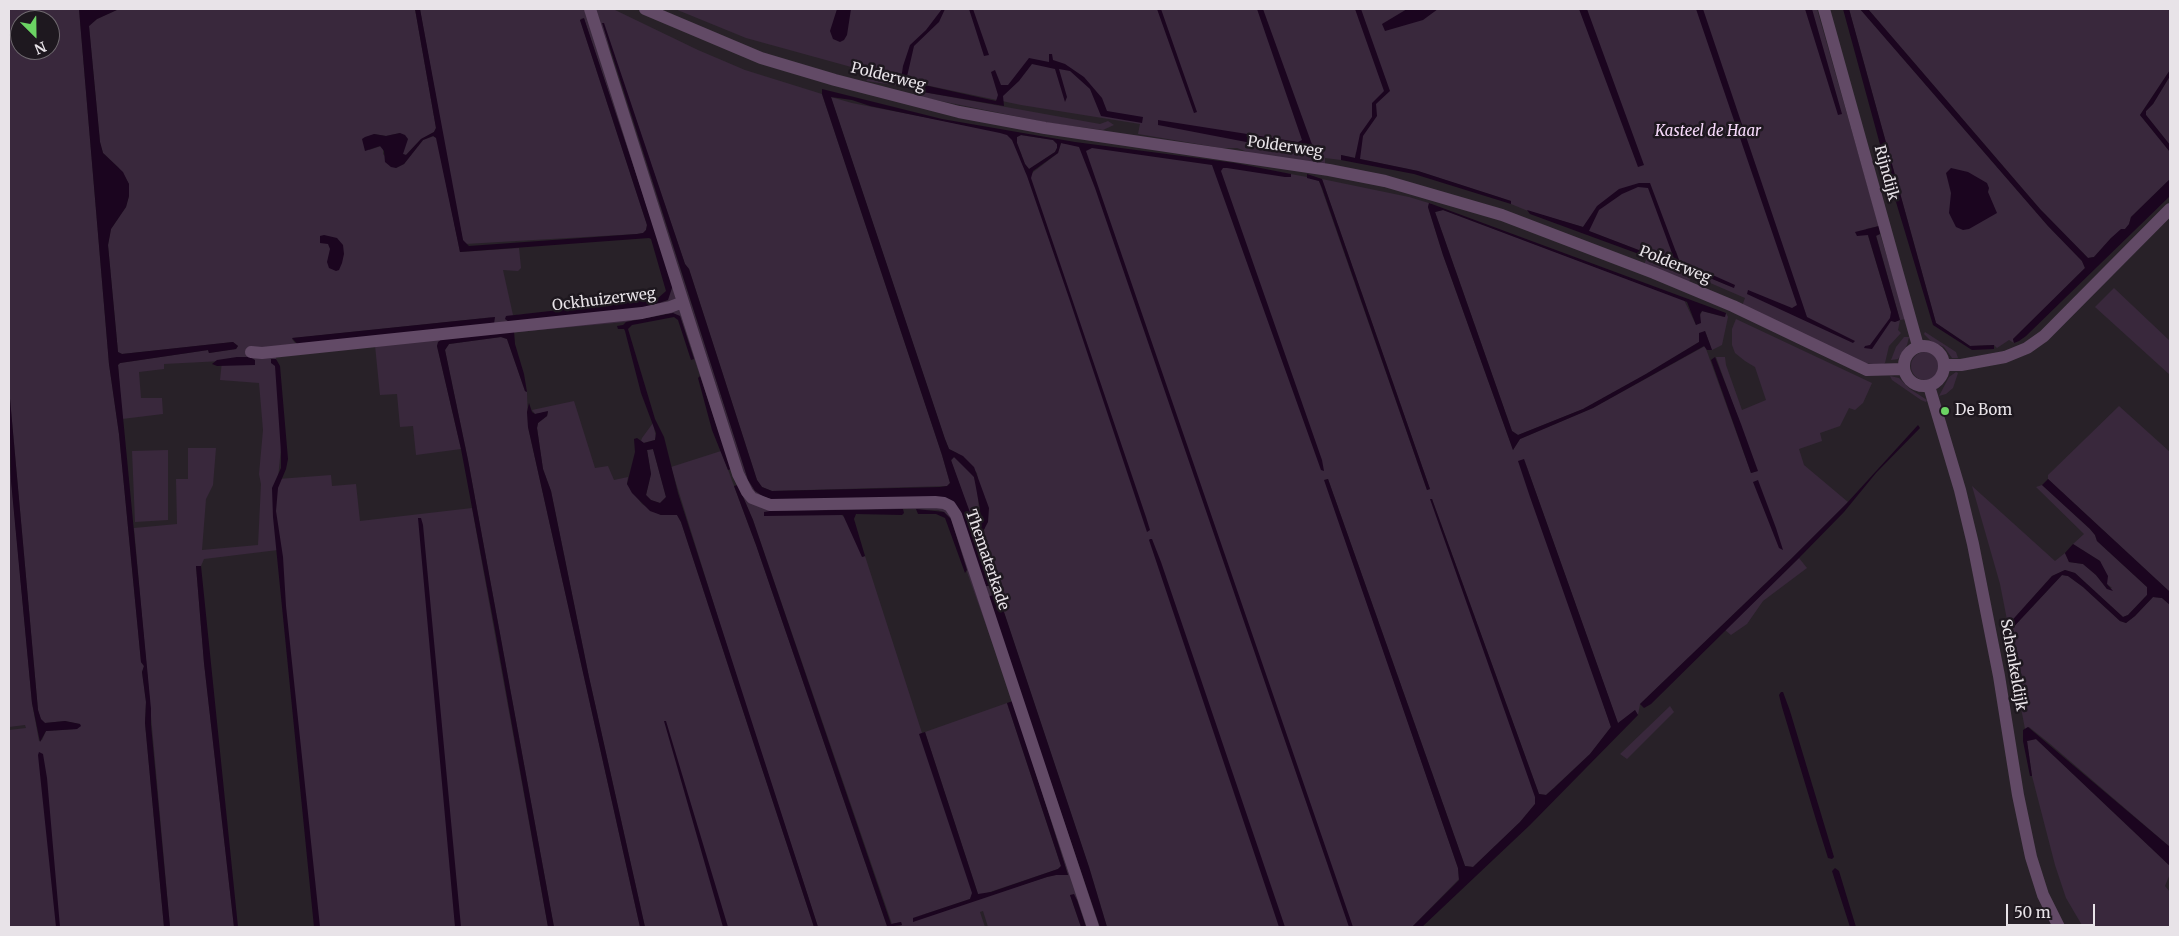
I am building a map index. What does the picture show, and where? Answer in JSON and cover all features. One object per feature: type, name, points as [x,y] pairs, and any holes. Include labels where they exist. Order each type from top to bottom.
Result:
[{"type":"street","name":"Ockhuizerweg","points":[[251,352],[632,314],[670,307],[683,302],[590,9]]},
{"type":"street","name":"Polderweg","points":[[645,9],[761,58],[959,112],[1046,128],[1330,170],[1385,182],[1502,215],[1733,306],[1867,370],[1904,369]]},
{"type":"street","name":"Rijndijk","points":[[1824,9],[1918,346]]},
{"type":"street","points":[[1944,365],[1961,365],[2005,357],[2028,348],[2044,336],[2170,209]]},
{"type":"street","name":"Thematerkade","points":[[683,302],[738,474],[752,498],[770,505],[944,503],[950,506],[956,515],[1093,927]]},
{"type":"street","points":[[1918,346],[1927,346],[1936,350],[1943,358],[1943,373],[1937,382],[1929,386],[1917,385],[1907,378],[1904,369],[1905,359],[1910,351],[1918,346]]},
{"type":"street","name":"Schenkeldijk","points":[[1929,386],[1947,442],[1973,544],[1995,656],[2027,841],[2043,895],[2059,927]]},
{"type":"green space","points":[[9,9],[79,9],[109,364],[119,434],[141,662],[144,666],[142,672],[146,702],[145,723],[164,927],[9,927],[9,730],[26,728],[25,725],[9,727],[9,455],[32,703],[39,741],[42,740],[46,731],[77,729],[80,724],[65,721],[45,723],[41,720],[38,710],[9,388]]},
{"type":"green space","points":[[119,9],[415,9],[436,128],[434,132],[421,139],[406,155],[403,154],[400,133],[386,136],[374,134],[369,150],[381,146],[383,154],[396,168],[404,164],[423,140],[434,136],[437,138],[460,252],[519,248],[521,268],[518,271],[503,270],[513,315],[506,316],[668,300],[658,242],[584,19],[582,18],[580,20],[647,225],[646,230],[643,233],[637,234],[465,244],[453,193],[420,9],[613,9],[698,50],[745,70],[822,94],[942,455],[950,483],[947,486],[772,491],[762,487],[757,480],[689,269],[685,264],[603,23],[611,54],[748,479],[755,491],[941,498],[993,586],[979,539],[985,528],[977,473],[957,453],[949,449],[945,439],[831,97],[852,103],[1011,134],[1026,173],[1032,173],[1058,153],[1061,143],[1274,171],[1319,181],[1427,490],[1430,489],[1322,179],[1409,197],[1432,204],[1429,204],[1428,207],[1443,255],[1513,450],[1520,439],[1593,408],[1705,346],[1751,473],[1757,471],[1716,357],[1725,357],[1742,410],[1766,400],[1755,367],[1735,353],[1732,345],[1732,329],[1736,319],[1872,383],[1863,403],[1855,410],[1849,408],[1840,426],[1820,433],[1822,441],[1799,449],[1804,465],[1848,502],[1640,704],[1638,715],[1635,710],[1618,724],[1524,459],[1611,727],[1590,754],[1546,795],[1539,794],[1431,499],[1536,797],[1535,804],[1520,822],[1473,867],[1465,866],[1328,479],[1325,480],[1458,868],[1459,879],[1412,927],[1107,927],[1089,867],[999,597],[988,598],[1100,927],[1086,927],[1077,900],[1070,895],[1081,927],[988,927],[983,911],[980,912],[985,927],[896,927],[902,925],[901,922],[892,924],[753,520],[731,469],[680,316],[665,314],[626,322],[442,339],[437,346],[461,449],[416,455],[413,426],[400,427],[397,394],[380,395],[375,345],[276,355],[282,437],[278,479],[331,475],[332,486],[356,484],[360,521],[472,508],[548,927],[319,927],[278,550],[204,559],[201,566],[196,566],[204,663],[234,927],[170,927],[134,528],[177,524],[176,479],[188,479],[188,448],[216,448],[213,485],[206,499],[202,550],[258,545],[261,484],[259,474],[263,430],[259,383],[220,380],[222,361],[164,364],[164,369],[139,372],[141,398],[162,398],[163,414],[122,419],[118,365],[120,363],[208,350],[209,353],[236,349],[238,346],[233,342],[122,354],[118,352],[108,245],[111,229],[126,207],[129,196],[129,184],[118,167],[103,153],[100,142],[89,26],[97,19]],"holes":[[[495,317],[295,343],[292,339],[293,338]],[[903,509],[938,510],[944,512],[951,519],[967,572],[1013,701],[1068,875],[1047,877],[913,918],[970,899],[973,893],[920,734],[922,733],[865,556],[863,557],[847,519],[840,514]]]},
{"type":"green space","name":"Kasteel de Haar","points":[[675,9],[1817,9],[1879,226],[1866,229],[1894,322],[1900,320],[1898,330],[1901,333],[1889,346],[1885,363],[1882,365],[1864,363],[1742,306],[1745,298],[1693,275],[1688,283],[1643,266],[1649,254],[1589,231],[1588,220],[1583,227],[1528,211],[1511,204],[1511,201],[1418,171],[1360,159],[1356,152],[1355,158],[1341,155],[1341,160],[1325,158],[1325,166],[1253,154],[1237,148],[1221,148],[1138,134],[1140,124],[1021,105],[906,81],[900,86],[866,81],[873,73],[746,38]],"holes":[[[1671,250],[1676,251],[1679,260],[1734,288],[1680,265],[1681,269],[1676,264]]]},
{"type":"green space","points":[[1849,9],[1860,9],[2048,226],[2082,261],[2085,268],[2013,339],[2014,343],[2009,340],[1997,348],[1994,345],[1970,346],[1936,323]]},
{"type":"green space","points":[[1868,9],[2170,9],[2170,70],[2140,115],[2170,152],[2170,179],[2131,217],[2129,225],[2125,229],[2111,238],[2094,257],[2088,258],[2040,209]]},
{"type":"green space","points":[[2170,76],[2170,145],[2146,115],[2146,111],[2153,104]]},
{"type":"green space","points":[[923,92],[1100,124],[1108,121],[1114,125],[1103,130],[1049,123],[921,97]]},
{"type":"green space","points":[[1021,135],[1053,140],[1057,144],[1057,148],[1055,152],[1029,169],[1025,164],[1017,143],[1017,137]]},
{"type":"green space","points":[[1443,210],[1684,300],[1696,325],[1702,311],[1724,317],[1726,313],[1728,317],[1722,345],[1712,350],[1705,331],[1699,342],[1646,374],[1583,409],[1518,435],[1512,431],[1435,212]]},
{"type":"green space","points":[[1880,234],[1906,319],[1900,320],[1876,235]]},
{"type":"green space","points":[[2114,288],[2170,341],[2170,375],[2095,307]]},
{"type":"green space","points":[[1925,332],[1956,352],[1958,358],[1952,358],[1944,347],[1931,341],[1924,334]]},
{"type":"green space","points":[[501,337],[507,339],[525,391],[527,392],[528,427],[640,927],[554,927],[468,460],[445,350],[449,344]]},
{"type":"green space","points":[[1904,337],[1909,337],[1907,345],[1898,359],[1891,360],[1896,347]]},
{"type":"green space","points":[[1925,352],[1935,356],[1939,366],[1935,376],[1925,380],[1915,376],[1911,366],[1915,356]]},
{"type":"green space","points":[[1956,372],[1958,373],[1953,388],[1946,394],[1939,396],[1949,377]]},
{"type":"green space","points":[[1890,376],[1899,378],[1910,389],[1927,400],[1926,402],[1892,380]]},
{"type":"green space","points":[[574,401],[595,468],[608,466],[614,480],[628,477],[627,484],[642,504],[661,515],[677,515],[681,522],[814,927],[645,927],[589,677],[551,491],[543,469],[537,428],[538,423],[547,416],[548,412],[535,414],[532,410]]},
{"type":"green space","points":[[2119,406],[2170,452],[2170,592],[2048,479],[2048,475]]},
{"type":"green space","points":[[653,423],[655,440],[643,443],[641,441],[642,438]]},
{"type":"green space","points":[[653,449],[666,497],[660,503],[651,500],[646,495],[651,474],[647,450]]},
{"type":"green space","points":[[168,450],[168,520],[135,522],[132,451]]},
{"type":"green space","points":[[721,451],[756,545],[887,926],[885,927],[818,927],[740,688],[671,467]]},
{"type":"green space","points":[[954,457],[969,470],[974,477],[977,487],[980,523],[975,529],[951,461]]},
{"type":"green space","points":[[2042,485],[2090,529],[2097,541],[2147,587],[2147,595],[2128,615],[2123,617],[2075,573],[2065,570],[2052,576],[2008,625],[2000,584],[1972,486],[2055,561],[2065,553],[2069,562],[2083,564],[2096,575],[2107,589],[2112,588],[2107,584],[2100,561],[2073,544],[2084,534],[2036,487]]},
{"type":"green space","points":[[1799,558],[1807,568],[1763,601],[1747,624],[1731,635],[1725,630]]},
{"type":"green space","points":[[2062,575],[2068,576],[2083,587],[2120,621],[2126,623],[2153,597],[2162,598],[2170,605],[2170,847],[2049,743],[2029,727],[2025,729],[2007,634]]},
{"type":"green space","points":[[1007,703],[1061,866],[1058,869],[981,895],[978,894],[925,732]]},
{"type":"green space","points":[[1670,706],[1674,712],[1627,759],[1620,754]]},
{"type":"green space","points":[[2036,739],[2170,866],[2170,874],[2165,886],[2170,892],[2170,927],[2083,927],[2066,898],[2055,865],[2032,776],[2027,741]]},
{"type":"shaded area","points":[[79,9],[119,9],[97,19],[89,26],[100,142],[103,153],[123,172],[129,184],[129,196],[126,207],[111,229],[108,245],[118,352],[122,354],[233,342],[238,346],[236,349],[209,353],[208,350],[120,363],[118,365],[170,927],[164,927],[145,723],[146,702],[142,672],[144,666],[141,662],[119,434],[109,364]]},
{"type":"shaded area","points":[[415,9],[420,9],[463,240],[469,246],[637,234],[643,233],[646,230],[647,225],[580,20],[584,18],[673,285],[668,300],[644,308],[509,322],[505,319],[506,316],[657,299],[666,291],[651,239],[649,238],[460,252],[436,138],[433,136],[423,140],[404,164],[396,168],[391,167],[385,162],[384,151],[380,146],[365,151],[362,139],[365,137],[374,134],[386,136],[400,133],[408,139],[403,154],[406,155],[421,139],[434,132],[436,128]]},
{"type":"shaded area","points":[[837,9],[851,9],[847,35],[840,42],[833,39],[830,31]]},
{"type":"shaded area","points":[[942,9],[945,9],[939,22],[914,46],[906,81],[996,101],[998,95],[991,72],[995,70],[1001,85],[1008,85],[1029,58],[1049,62],[1049,54],[1052,54],[1053,60],[1065,64],[1084,77],[1102,98],[1107,111],[1143,117],[1142,123],[1101,116],[1090,89],[1070,71],[1059,69],[1067,97],[1065,102],[1055,69],[1032,64],[1019,81],[1003,96],[1004,106],[923,92],[900,86],[903,66],[910,45],[926,30]]},
{"type":"shaded area","points":[[969,9],[973,9],[989,55],[984,56]]},
{"type":"shaded area","points":[[1157,9],[1161,9],[1197,112],[1194,113]]},
{"type":"shaded area","points":[[1257,9],[1263,9],[1314,150],[1319,152],[1319,156],[1158,125],[1158,120],[1298,142],[1302,140]]},
{"type":"shaded area","points":[[1355,9],[1361,9],[1390,91],[1376,104],[1377,116],[1363,136],[1360,159],[1418,171],[1511,201],[1511,204],[1414,174],[1341,160],[1341,155],[1355,158],[1360,134],[1372,117],[1372,103],[1384,91]]},
{"type":"shaded area","points":[[1407,9],[1438,9],[1423,20],[1385,31],[1382,24]]},
{"type":"shaded area","points":[[1579,9],[1587,9],[1644,165],[1638,167]]},
{"type":"shaded area","points":[[1696,9],[1703,9],[1807,317],[1855,341],[1853,343],[1747,294],[1748,290],[1792,308],[1797,305]]},
{"type":"shaded area","points":[[1805,9],[1812,9],[1842,114],[1838,115]]},
{"type":"shaded area","points":[[1843,9],[1849,9],[1936,323],[1970,346],[1994,345],[1994,349],[1972,350],[1933,325],[1893,192]]},
{"type":"shaded area","points":[[1860,9],[1868,9],[2040,209],[2088,258],[2094,257],[2111,238],[2121,229],[2125,229],[2131,217],[2170,179],[2170,196],[2019,341],[2014,343],[2013,339],[2085,268],[2082,261],[2048,226]]},
{"type":"shaded area","points":[[602,23],[604,23],[685,264],[689,269],[757,480],[762,487],[772,491],[940,487],[947,486],[950,483],[822,94],[822,89],[942,119],[1075,142],[1235,163],[1291,174],[1291,177],[1285,177],[1227,168],[1223,168],[1221,171],[1322,460],[1324,471],[1321,470],[1212,165],[1092,148],[1086,151],[1353,927],[1349,927],[1095,188],[1079,147],[1061,143],[1058,153],[1033,171],[1031,178],[1150,530],[1147,532],[1027,176],[1012,140],[1007,135],[1000,133],[831,97],[945,439],[949,449],[963,456],[974,467],[989,508],[988,522],[979,539],[993,586],[986,586],[951,500],[779,501],[764,497],[755,491],[748,480]],"holes":[[[1021,135],[1053,140],[1057,144],[1057,148],[1055,152],[1029,169],[1025,164],[1017,143],[1017,137]],[[954,457],[974,477],[980,509],[980,523],[976,529],[951,460]]]},
{"type":"shaded area","points":[[2170,70],[2170,76],[2153,104],[2146,111],[2146,115],[2170,145],[2170,152],[2140,115]]},
{"type":"shaded area","points":[[1951,168],[1968,172],[1987,183],[1988,192],[1997,213],[1969,229],[1963,230],[1956,227],[1949,213],[1951,193],[1946,173]]},
{"type":"shaded area","points":[[1307,174],[1322,179],[1430,489],[1427,490],[1322,188],[1319,181],[1307,178]]},
{"type":"shaded area","points":[[1639,183],[1650,183],[1679,260],[1735,285],[1734,288],[1676,264],[1648,188],[1638,187],[1622,194],[1599,210],[1589,231],[1649,254],[1647,257],[1530,214],[1527,210],[1583,227],[1597,206],[1619,189]]},
{"type":"shaded area","points":[[1429,203],[1726,313],[1725,317],[1702,311],[1700,314],[1701,323],[1696,325],[1687,302],[1443,210],[1435,212],[1512,431],[1518,435],[1583,409],[1646,374],[1699,342],[1699,333],[1705,331],[1712,350],[1707,350],[1704,346],[1593,408],[1520,439],[1513,450],[1443,255],[1428,207]]},
{"type":"shaded area","points":[[1879,226],[1880,234],[1876,236],[1900,320],[1891,321],[1872,349],[1864,348],[1870,345],[1890,318],[1891,312],[1868,235],[1857,236],[1855,232]]},
{"type":"shaded area","points":[[320,236],[337,238],[343,245],[344,254],[339,270],[336,271],[329,268],[327,262],[330,249],[328,244],[320,243]]},
{"type":"shaded area","points":[[673,313],[680,316],[694,359],[691,360],[678,320],[674,317],[632,325],[628,329],[655,419],[664,437],[678,493],[818,927],[814,927],[681,522],[677,515],[661,515],[650,511],[632,493],[627,484],[635,452],[634,439],[637,438],[644,443],[655,440],[656,433],[641,393],[625,331],[624,329],[618,329],[617,326],[623,325],[626,322]],"holes":[[[653,449],[666,497],[660,503],[651,500],[646,495],[651,474],[647,450]]]},
{"type":"shaded area","points":[[495,317],[494,324],[299,346],[292,338]]},
{"type":"shaded area","points":[[514,331],[515,344],[527,392],[525,391],[507,339],[501,337],[449,344],[445,350],[468,460],[554,927],[548,927],[461,449],[437,346],[438,342],[442,339]]},
{"type":"shaded area","points":[[250,357],[255,360],[255,365],[217,366],[212,364],[217,360]]},
{"type":"shaded area","points":[[1715,357],[1758,471],[1751,473],[1711,360]]},
{"type":"shaded area","points":[[271,359],[276,359],[280,366],[288,459],[278,488],[276,511],[283,557],[286,606],[320,927],[314,927],[273,517],[272,488],[281,468],[281,452],[275,366],[271,363]]},
{"type":"shaded area","points":[[700,376],[731,469],[728,470],[712,430],[698,378]]},
{"type":"shaded area","points":[[9,388],[38,710],[41,719],[45,723],[65,721],[80,724],[81,726],[77,729],[46,731],[40,742],[32,703],[11,481]]},
{"type":"shaded area","points":[[529,403],[532,412],[535,414],[548,411],[547,416],[538,423],[537,428],[543,469],[551,491],[589,677],[645,927],[640,927],[528,427],[527,412]]},
{"type":"shaded area","points":[[1918,425],[1920,428],[1876,473],[1844,512],[1651,704],[1644,708],[1640,704],[1847,503]]},
{"type":"shaded area","points":[[1524,459],[1618,723],[1635,710],[1638,715],[1530,825],[1422,927],[1412,927],[1459,880],[1458,868],[1324,480],[1328,479],[1465,866],[1473,867],[1520,822],[1535,804],[1535,797],[1430,499],[1432,499],[1539,794],[1546,795],[1554,788],[1590,754],[1611,727],[1518,461]]},
{"type":"shaded area","points":[[2048,479],[2170,592],[2170,605],[2162,598],[2153,597],[2126,623],[2120,621],[2083,587],[2068,576],[2062,575],[2007,634],[2017,686],[2015,686],[2003,626],[2008,625],[2052,576],[2065,570],[2075,573],[2123,617],[2128,615],[2147,595],[2147,587],[2097,541],[2090,529],[2042,485]]},
{"type":"shaded area","points":[[1758,480],[1783,550],[1779,548],[1753,482]]},
{"type":"shaded area","points":[[738,485],[753,520],[891,924],[901,922],[902,925],[885,927],[887,926],[734,486]]},
{"type":"shaded area","points":[[903,509],[904,513],[902,515],[856,514],[854,519],[865,556],[862,557],[843,515],[764,516],[764,512],[770,511]]},
{"type":"shaded area","points":[[916,509],[944,512],[951,519],[967,570],[965,573],[945,518],[936,514],[918,514]]},
{"type":"shaded area","points":[[418,518],[421,518],[423,525],[461,927],[455,927]]},
{"type":"shaded area","points":[[1150,539],[1152,539],[1161,562],[1285,927],[1279,927]]},
{"type":"shaded area","points":[[2073,544],[2100,561],[2108,576],[2107,584],[2113,591],[2107,589],[2096,575],[2083,564],[2069,562],[2065,553]]},
{"type":"shaded area","points":[[196,566],[201,566],[238,927],[234,927],[204,663]]},
{"type":"shaded area","points":[[995,594],[999,597],[1089,867],[1107,927],[1100,927],[988,597]]},
{"type":"shaded area","points":[[1783,692],[1790,711],[1834,857],[1832,859],[1828,858],[1817,823],[1782,707],[1779,695]]},
{"type":"shaded area","points":[[1013,701],[1068,875],[1047,877],[913,922],[913,918],[970,899],[972,893],[919,734],[925,732],[978,894],[991,892],[1058,869],[1061,866],[1007,703]]},
{"type":"shaded area","points":[[664,721],[666,721],[728,927],[723,927]]},
{"type":"shaded area","points":[[2028,727],[2170,847],[2170,866],[2036,739],[2027,741],[2032,776],[2030,776],[2023,741],[2023,730]]},
{"type":"shaded area","points":[[39,752],[43,754],[47,778],[60,927],[56,927]]},
{"type":"shaded area","points":[[1835,868],[1839,871],[1856,927],[1850,927],[1832,871]]},
{"type":"shaded area","points":[[1074,894],[1086,927],[1081,927],[1070,895]]},
{"type":"place","name":"De Bom","points":[[1945,411]]}]
